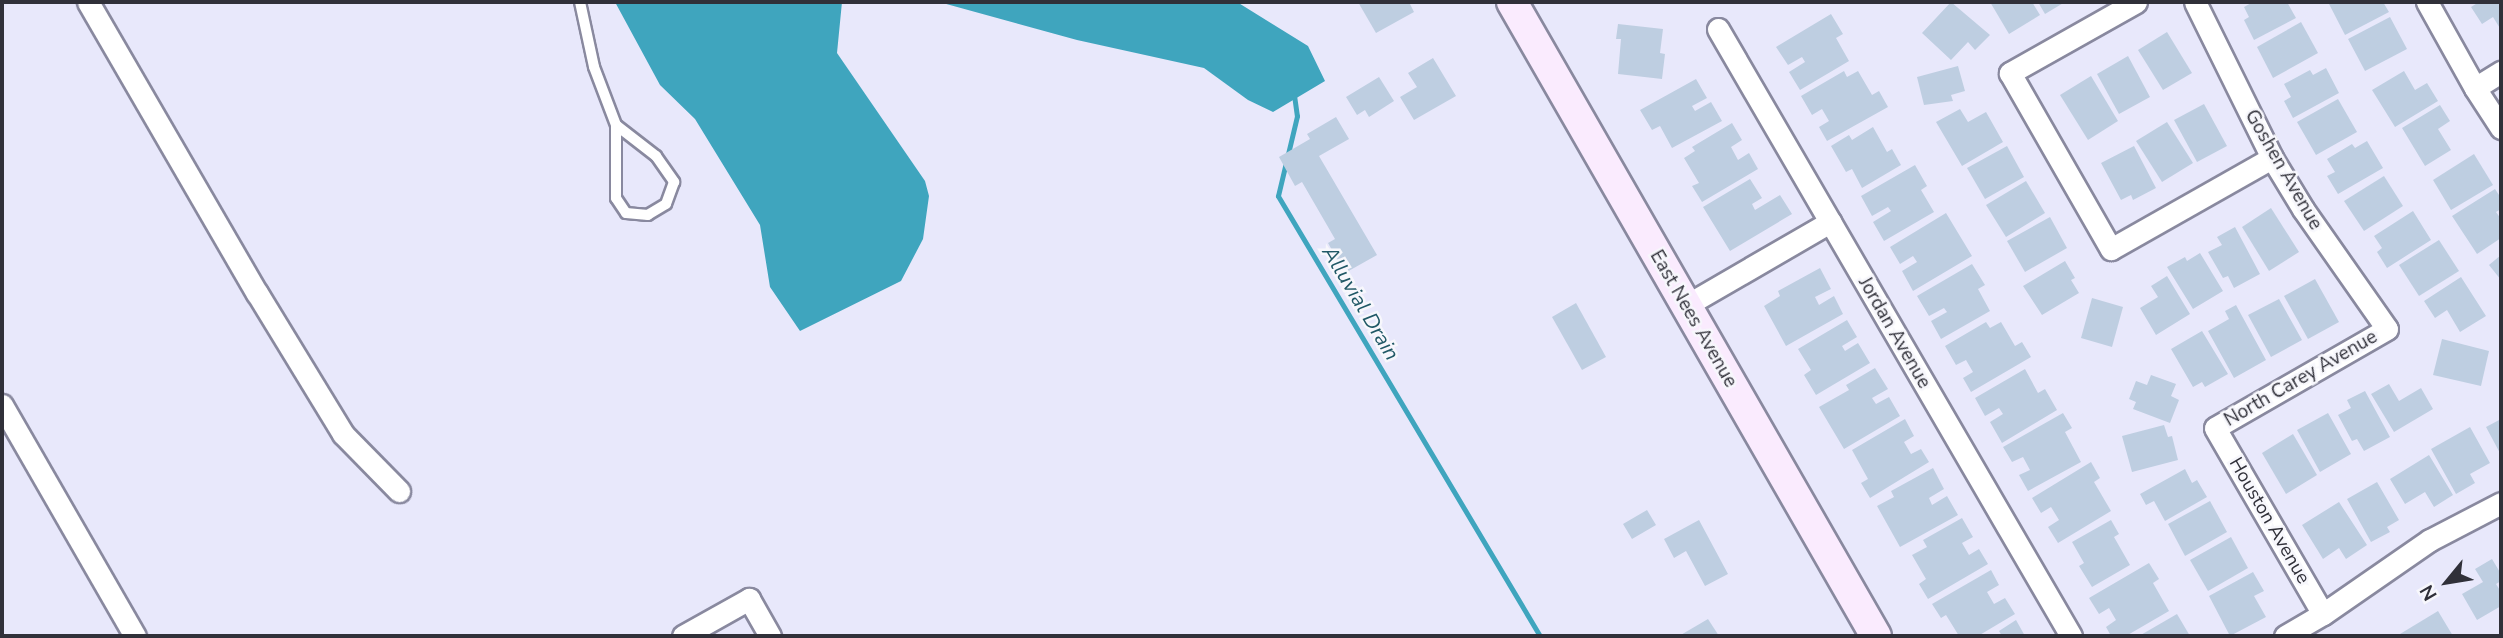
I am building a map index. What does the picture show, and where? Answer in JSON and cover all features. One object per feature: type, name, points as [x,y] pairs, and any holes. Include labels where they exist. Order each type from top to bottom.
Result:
[{"type":"main road","name":"East Nees Avenue","points":[[1512,2],[1876,636]]},
{"type":"street","points":[[88,2],[257,293],[344,435],[399,491]]},
{"type":"street","points":[[2136,2],[2010,73],[2111,249],[2272,158]]},
{"type":"street","name":"Goshen Avenue","points":[[2195,2],[2272,158],[2303,209],[2388,329]]},
{"type":"street","points":[[2427,2],[2474,88],[2501,128]]},
{"type":"street","name":"Jordan Avenue","points":[[1718,29],[2071,636]]},
{"type":"street","points":[[2474,88],[2501,72]]},
{"type":"street","points":[[1685,306],[1830,222]]},
{"type":"street","name":"North Carey Avenue","points":[[2215,428],[2388,329]]},
{"type":"street","points":[[2,405],[135,636]]},
{"type":"street","name":"Houston Avenue","points":[[2215,428],[2323,614]]},
{"type":"street","points":[[2285,636],[2323,614],[2430,540],[2501,503]]},
{"type":"street","points":[[683,636],[749,599],[770,636]]},
{"type":"lane","points":[[580,2],[594,68],[616,125],[616,198],[626,213],[648,215],[666,204],[674,181],[656,156],[616,125]]},
{"type":"water","points":[[615,2],[842,2],[837,53],[925,181],[929,196],[923,239],[901,281],[800,331],[770,287],[760,225],[695,119],[660,85]]},
{"type":"water","points":[[939,2],[1237,2],[1308,46],[1325,81],[1273,112],[1248,100],[1204,68],[1077,40]]},
{"type":"building","points":[[1358,2],[1409,2],[1414,12],[1376,33]]},
{"type":"building","points":[[1951,2],[1990,35],[1975,50],[1968,42],[1951,60],[1922,33]]},
{"type":"building","points":[[1990,2],[2032,2],[2040,15],[2009,34]]},
{"type":"building","points":[[2038,2],[2065,2],[2045,14]]},
{"type":"building","points":[[2253,2],[2287,2],[2296,18],[2254,40],[2244,20],[2249,17],[2244,7]]},
{"type":"building","points":[[2328,2],[2383,2],[2389,12],[2345,35]]},
{"type":"building","points":[[2479,2],[2501,2],[2501,30],[2493,17],[2482,24],[2471,7]]},
{"type":"building","points":[[1831,14],[1843,34],[1836,38],[1849,61],[1800,90],[1789,72],[1805,62],[1802,57],[1788,65],[1776,47]]},
{"type":"building","points":[[2390,17],[2407,49],[2365,71],[2348,39]]},
{"type":"building","points":[[2301,22],[2318,53],[2273,78],[2257,47]]},
{"type":"building","points":[[1618,24],[1663,29],[1660,53],[1665,54],[1662,79],[1618,74],[1621,39],[1616,39]]},
{"type":"building","points":[[2167,32],[2192,73],[2163,90],[2138,50]]},
{"type":"building","points":[[2128,56],[2150,97],[2119,114],[2097,74]]},
{"type":"building","points":[[1433,58],[1456,96],[1414,120],[1400,97],[1417,87],[1408,73]]},
{"type":"building","points":[[1958,66],[1965,91],[1951,95],[1953,101],[1924,105],[1917,77]]},
{"type":"building","points":[[2326,68],[2339,93],[2293,118],[2284,101],[2291,97],[2284,84],[2310,70],[2313,75]]},
{"type":"building","points":[[1844,71],[1847,77],[1858,71],[1872,95],[1879,91],[1888,107],[1827,141],[1819,127],[1829,121],[1822,109],[1812,115],[1801,96]]},
{"type":"building","points":[[2404,71],[2415,90],[2427,83],[2438,101],[2395,127],[2372,90]]},
{"type":"building","points":[[2091,76],[2118,121],[2088,140],[2060,95]]},
{"type":"building","points":[[1379,77],[1394,101],[1369,117],[1365,110],[1357,115],[1346,97]]},
{"type":"building","points":[[1696,79],[1707,98],[1692,106],[1695,111],[1711,102],[1722,121],[1672,148],[1660,126],[1652,130],[1640,110]]},
{"type":"building","points":[[2338,99],[2357,132],[2316,155],[2297,122]]},
{"type":"building","points":[[2204,104],[2227,146],[2197,162],[2174,120]]},
{"type":"building","points":[[2440,105],[2450,121],[2438,129],[2451,150],[2425,166],[2402,128]]},
{"type":"building","points":[[1960,109],[1968,122],[1986,112],[2003,142],[1962,166],[1936,122]]},
{"type":"building","points":[[1336,117],[1349,139],[1319,156],[1377,255],[1345,273],[1328,243],[1335,239],[1302,182],[1295,186],[1279,157],[1310,139],[1307,134]]},
{"type":"building","points":[[2167,122],[2193,163],[2162,182],[2136,141]]},
{"type":"building","points":[[1732,123],[1742,140],[1731,147],[1738,160],[1749,153],[1758,169],[1702,202],[1692,186],[1699,183],[1684,158],[1695,151],[1692,147]]},
{"type":"building","points":[[1873,127],[1887,152],[1892,149],[1901,165],[1862,188],[1852,169],[1846,172],[1831,146],[1849,135],[1852,140]]},
{"type":"building","points":[[2367,141],[2383,168],[2338,194],[2327,176],[2335,172],[2327,159],[2352,144],[2355,148]]},
{"type":"building","points":[[2007,146],[2024,177],[1985,199],[1967,168]]},
{"type":"building","points":[[2134,146],[2156,188],[2133,200],[2131,195],[2121,200],[2101,163]]},
{"type":"building","points":[[2474,154],[2493,185],[2451,210],[2433,180]]},
{"type":"building","points":[[1915,165],[1927,186],[1921,190],[1934,212],[1884,241],[1873,222],[1891,211],[1888,207],[1872,216],[1861,196]]},
{"type":"building","points":[[2384,176],[2403,206],[2364,231],[2344,201]]},
{"type":"building","points":[[1750,179],[1762,198],[1752,204],[1755,210],[1780,195],[1792,214],[1730,251],[1703,207]]},
{"type":"building","points":[[2026,181],[2045,213],[2006,237],[1986,205]]},
{"type":"building","points":[[2495,189],[2501,198],[2501,209],[2496,212],[2501,219],[2501,238],[2477,254],[2452,216]]},
{"type":"building","points":[[2271,208],[2299,252],[2269,271],[2242,227]]},
{"type":"building","points":[[2413,211],[2431,240],[2387,268],[2377,252],[2382,248],[2374,236]]},
{"type":"building","points":[[1946,213],[1972,256],[1913,291],[1902,271],[1917,262],[1913,256],[1900,264],[1890,247]]},
{"type":"building","points":[[2050,217],[2067,248],[2025,272],[2007,241]]},
{"type":"building","points":[[2235,227],[2260,274],[2234,288],[2228,276],[2223,278],[2208,252],[2222,245],[2217,237]]},
{"type":"building","points":[[2439,240],[2459,271],[2419,296],[2399,265]]},
{"type":"building","points":[[2200,253],[2223,291],[2193,309],[2167,267],[2185,257],[2187,261]]},
{"type":"building","points":[[2501,255],[2501,280],[2489,265]]},
{"type":"building","points":[[2065,261],[2075,278],[2071,280],[2079,293],[2042,315],[2023,286]]},
{"type":"building","points":[[1972,264],[1985,285],[1978,289],[1990,311],[1941,339],[1931,321],[1947,312],[1944,308],[1929,316],[1917,296]]},
{"type":"building","points":[[1820,268],[1831,289],[1815,297],[1819,305],[1834,296],[1843,314],[1786,346],[1764,306],[1780,296],[1778,291]]},
{"type":"building","points":[[2167,276],[2190,314],[2156,335],[2140,308],[2158,297],[2151,286]]},
{"type":"building","points":[[2461,277],[2486,316],[2460,332],[2447,310],[2435,318],[2424,301]]},
{"type":"building","points":[[2315,279],[2339,322],[2308,339],[2284,296]]},
{"type":"building","points":[[2092,298],[2123,307],[2112,347],[2081,338]]},
{"type":"building","points":[[2279,299],[2302,340],[2271,357],[2248,315]]},
{"type":"building","points":[[1576,303],[1606,357],[1582,370],[1552,317]]},
{"type":"building","points":[[2236,305],[2266,360],[2234,378],[2208,331],[2229,319],[2225,311]]},
{"type":"building","points":[[1847,320],[1857,337],[1842,346],[1845,351],[1858,343],[1870,363],[1816,395],[1804,375],[1811,370],[1798,349]]},
{"type":"building","points":[[1986,322],[1990,328],[2001,322],[2015,346],[2022,342],[2031,357],[1971,392],[1963,378],[1973,372],[1966,360],[1956,365],[1945,346]]},
{"type":"building","points":[[2202,331],[2228,374],[2205,387],[2202,382],[2193,387],[2171,349]]},
{"type":"building","points":[[2442,339],[2489,351],[2481,386],[2433,375]]},
{"type":"building","points":[[1875,368],[1888,389],[1872,398],[1876,404],[1889,397],[1900,416],[1844,449],[1819,407],[1849,390],[1846,385]]},
{"type":"building","points":[[2025,369],[2038,393],[2045,389],[2057,410],[2002,443],[1990,422],[2003,414],[1999,408],[1985,416],[1975,398]]},
{"type":"building","points":[[2151,375],[2176,384],[2171,396],[2179,400],[2170,423],[2133,409],[2136,402],[2129,399],[2136,381],[2147,385]]},
{"type":"building","points":[[2389,384],[2399,401],[2421,388],[2433,409],[2394,432],[2371,394]]},
{"type":"building","points":[[2365,391],[2390,437],[2364,451],[2357,439],[2352,441],[2338,415],[2351,408],[2347,400]]},
{"type":"building","points":[[2063,413],[2072,428],[2065,432],[2081,462],[2028,491],[2019,475],[2030,470],[2023,457],[2012,462],[2003,447]]},
{"type":"building","points":[[2328,413],[2351,454],[2320,472],[2297,430]]},
{"type":"building","points":[[1905,419],[1914,436],[1904,442],[1911,454],[1921,449],[1929,462],[1870,498],[1861,483],[1868,479],[1852,450]]},
{"type":"building","points":[[2501,419],[2501,455],[2486,427]]},
{"type":"building","points":[[2164,425],[2168,437],[2172,436],[2178,460],[2132,472],[2122,436]]},
{"type":"building","points":[[2470,427],[2490,463],[2470,474],[2475,483],[2456,494],[2431,449]]},
{"type":"building","points":[[2293,434],[2317,475],[2286,494],[2262,453]]},
{"type":"building","points":[[2429,455],[2453,495],[2434,507],[2425,492],[2405,504],[2390,479]]},
{"type":"building","points":[[2091,462],[2100,478],[2094,482],[2111,511],[2058,543],[2048,527],[2059,520],[2051,507],[2041,513],[2032,498]]},
{"type":"building","points":[[1933,468],[1944,489],[1929,498],[1932,505],[1947,496],[1958,515],[1900,547],[1877,506],[1894,497],[1891,491]]},
{"type":"building","points":[[2185,469],[2192,483],[2197,480],[2207,497],[2165,521],[2154,501],[2146,505],[2140,494]]},
{"type":"building","points":[[2377,482],[2399,520],[2387,527],[2390,532],[2371,542],[2347,499]]},
{"type":"building","points":[[2210,501],[2227,532],[2185,556],[2168,524]]},
{"type":"building","points":[[2339,502],[2367,545],[2346,559],[2339,548],[2323,559],[2302,525]]},
{"type":"building","points":[[1647,510],[1656,525],[1632,539],[1623,524]]},
{"type":"building","points":[[1962,518],[1973,537],[1962,543],[1969,555],[1979,549],[1988,564],[1928,599],[1919,584],[1926,579],[1912,555],[1927,547],[1923,540]]},
{"type":"building","points":[[1699,520],[1728,574],[1705,586],[1686,551],[1674,558],[1664,539]]},
{"type":"building","points":[[2111,520],[2119,534],[2114,537],[2130,565],[2092,587],[2079,566],[2084,563],[2072,542]]},
{"type":"building","points":[[2231,537],[2248,568],[2208,591],[2190,560]]},
{"type":"building","points":[[2492,559],[2501,574],[2501,581],[2496,584],[2501,592],[2501,606],[2477,620],[2462,594],[2483,582],[2475,569]]},
{"type":"building","points":[[2149,563],[2159,579],[2153,583],[2169,611],[2126,636],[2111,636],[2106,627],[2116,620],[2109,608],[2099,614],[2089,598]]},
{"type":"building","points":[[1991,570],[1999,585],[1987,592],[1994,604],[2005,598],[2015,614],[1978,636],[1959,636],[1946,615],[1941,618],[1932,604]]},
{"type":"building","points":[[2253,572],[2264,591],[2254,596],[2266,617],[2230,636],[2209,596]]},
{"type":"building","points":[[2438,611],[2453,636],[2400,634]]},
{"type":"building","points":[[2177,614],[2190,636],[2139,636]]},
{"type":"building","points":[[1708,619],[1719,636],[1679,636]]},
{"type":"building","points":[[2016,620],[2025,636],[2002,636],[1999,631]]},
{"type":"waterway","name":"Alluvial Drain","points":[[1294,95],[1297,116],[1278,196],[1540,636]]}]
